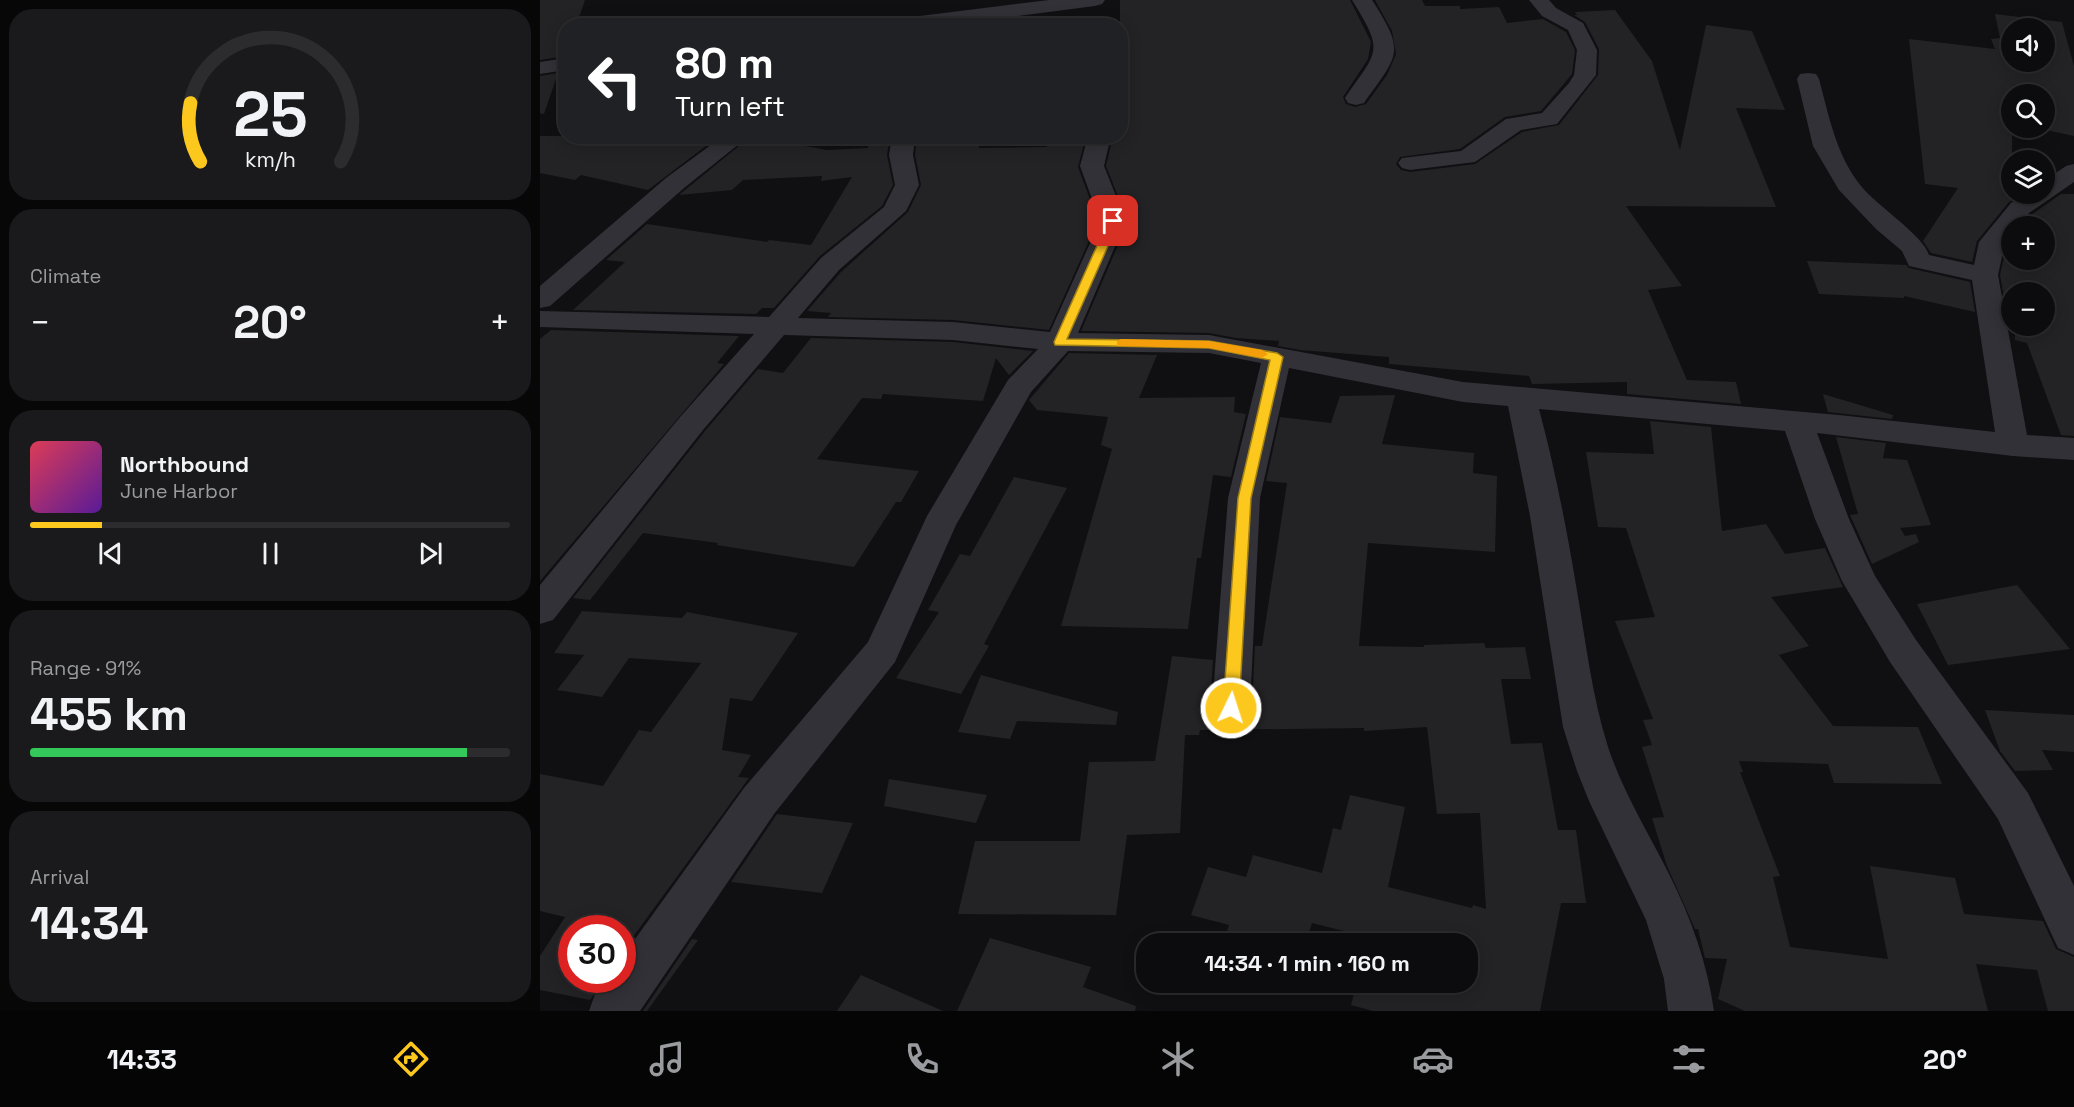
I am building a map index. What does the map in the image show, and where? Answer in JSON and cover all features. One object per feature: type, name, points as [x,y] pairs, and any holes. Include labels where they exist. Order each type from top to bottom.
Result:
[{"type":"street","points":[[952,18],[1095,0]]},
{"type":"street","points":[[1356,98],[1383,58],[1386,48],[1378,27],[1362,0]]},
{"type":"street","points":[[1410,163],[1467,157],[1514,124],[1549,119],[1577,87],[1585,75],[1587,50],[1576,27],[1549,12],[1539,0]]},
{"type":"street","points":[[540,68],[558,65]]},
{"type":"street","points":[[1808,79],[1825,146],[1851,190],[1885,224],[1914,248],[1918,260],[1985,275]]},
{"type":"street","points":[[540,300],[675,183],[727,144]]},
{"type":"street","points":[[540,610],[692,423],[830,264],[894,211],[906,185],[901,155],[903,144]]},
{"type":"street","points":[[612,1011],[759,801],[882,651],[944,515],[1019,387],[1060,342],[1113,221],[1092,166],[1098,144]]},
{"type":"street","points":[[2055,184],[2074,171]]},
{"type":"street","points":[[2013,445],[1985,275],[1992,242],[2025,204]]},
{"type":"street","points":[[540,319],[978,332],[1060,342],[1209,345],[1463,392],[1797,421],[2013,445],[2074,449]]},
{"type":"street","points":[[1231,708],[1244,498],[1277,357]]},
{"type":"street","points":[[1521,396],[1541,479],[1578,706],[1597,771],[1673,930],[1690,984],[1691,1011]]},
{"type":"street","points":[[1797,421],[1832,519],[1860,581],[1903,651],[2013,806],[2074,933]]},
{"type":"building","points":[[540,0],[585,0],[579,18],[558,18],[558,57],[540,60]]},
{"type":"building","points":[[1120,0],[1350,0],[1371,42],[1368,59],[1343,97],[1346,104],[1355,107],[1366,104],[1387,75],[1396,54],[1392,31],[1375,0],[1422,0],[1425,6],[1460,6],[1460,9],[1499,7],[1507,23],[1543,19],[1566,32],[1575,50],[1572,74],[1541,111],[1505,117],[1460,149],[1400,157],[1396,164],[1401,170],[1410,172],[1475,164],[1522,132],[1559,125],[1598,75],[1599,49],[1585,22],[1574,15],[1577,15],[1575,12],[1615,10],[1652,61],[1680,150],[1706,25],[1752,31],[1785,110],[1736,108],[1776,207],[1626,206],[1682,286],[1648,290],[1687,380],[1736,382],[1741,404],[1627,394],[1627,382],[1532,384],[1529,376],[1389,364],[1389,357],[1300,350],[1278,346],[1279,341],[1236,338],[1209,333],[1081,331],[1128,222],[1106,166],[1111,144],[1128,144],[1128,18],[1120,18]]},
{"type":"building","points":[[1995,14],[2028,18],[2001,18],[2001,72],[2055,72],[2055,21],[2062,22],[2074,66],[2074,136],[2055,132],[2055,84],[2001,84],[2001,138],[2012,138],[2012,150],[2001,150],[2001,204],[2007,204],[1977,241],[1972,262],[1931,253],[1923,241],[1958,188],[1925,184],[1909,39],[1995,49],[1991,39],[2000,38]]},
{"type":"building","points":[[558,73],[544,114],[540,113],[540,76]]},
{"type":"building","points":[[540,136],[558,136],[558,144],[708,144],[648,190],[581,175],[575,180],[540,173]]},
{"type":"building","points":[[741,144],[794,144],[827,150],[868,148],[868,144],[889,144],[887,155],[893,185],[882,206],[820,256],[774,308],[762,308],[756,314],[573,310],[625,262],[606,260],[647,224],[767,242],[769,240],[811,245],[852,177],[821,181],[822,176],[743,180],[732,190],[679,195]]},
{"type":"building","points":[[916,144],[979,144],[979,148],[1084,144],[1078,167],[1098,221],[1049,330],[953,320],[828,317],[831,313],[807,311],[841,272],[908,212],[921,185],[915,155]]},
{"type":"building","points":[[2061,194],[2074,194],[2074,436],[2061,435],[2027,343],[2015,340],[2015,336],[2055,336],[2055,282],[2001,282],[2000,275],[2001,270],[2055,270],[2055,216],[2030,216],[2047,204],[2055,204],[2055,198]]},
{"type":"building","points":[[1807,261],[1906,265],[1909,268],[1970,282],[1975,312],[1904,296],[1904,298],[1819,294]]},
{"type":"building","points":[[551,330],[739,336],[717,363],[724,364],[540,581],[540,339]]},
{"type":"building","points":[[811,338],[953,342],[1033,351],[1009,375],[996,358],[983,401],[883,394],[881,399],[862,398],[817,459],[919,471],[901,502],[896,502],[854,567],[717,545],[718,543],[643,533],[590,600],[573,598],[705,431],[758,369],[783,373]]},
{"type":"building","points":[[1069,353],[1157,355],[1139,398],[1235,397],[1234,412],[1246,414],[1231,477],[1213,475],[1201,558],[1197,558],[1188,629],[1061,626],[1112,449],[1101,445],[1108,417],[1037,410],[1029,400]]},
{"type":"building","points":[[1823,394],[1893,415],[1892,419],[1828,412]]},
{"type":"building","points":[[1395,395],[1382,444],[1474,453],[1473,473],[1497,476],[1495,552],[1368,543],[1359,646],[1424,647],[1424,645],[1484,643],[1486,648],[1525,647],[1531,679],[1501,679],[1511,744],[1542,743],[1558,830],[1576,830],[1586,903],[1561,903],[1540,1011],[1373,1011],[1351,1005],[1354,993],[1478,993],[1478,933],[1352,933],[1312,923],[1309,933],[1226,933],[1229,925],[1191,915],[1208,867],[1246,877],[1253,855],[1322,873],[1333,828],[1341,830],[1350,795],[1405,807],[1388,887],[1472,908],[1473,905],[1486,909],[1480,813],[1437,814],[1427,727],[1364,731],[1364,728],[1200,730],[1199,735],[1185,735],[1180,833],[1127,835],[1116,915],[958,914],[975,841],[1080,841],[1089,762],[1155,761],[1172,656],[1213,660],[1210,708],[1215,720],[1230,726],[1247,720],[1252,708],[1255,646],[1262,646],[1287,483],[1266,481],[1280,417],[1331,423],[1340,396]]},
{"type":"building","points":[[1650,421],[1711,427],[1722,531],[1766,524],[1785,554],[1825,548],[1843,587],[1771,597],[1809,646],[1779,655],[1833,726],[1918,727],[1942,784],[1834,783],[1828,764],[1739,761],[1743,772],[1740,772],[1780,876],[1773,877],[1790,947],[1888,959],[1870,866],[1955,878],[1964,914],[2043,921],[2056,949],[2074,957],[2074,1011],[2048,1011],[2037,970],[1976,964],[1988,1011],[1745,1011],[1718,999],[1727,959],[1705,958],[1698,929],[1695,929],[1667,866],[1652,818],[1664,817],[1642,747],[1652,745],[1643,720],[1653,719],[1615,621],[1655,617],[1626,528],[1598,527],[1586,452],[1654,454]]},
{"type":"building","points":[[1836,437],[1886,443],[1883,458],[1907,460],[1931,525],[1900,528],[1905,536],[1916,534],[1919,542],[1872,564],[1850,515],[1858,514]]},
{"type":"building","points":[[1014,477],[1067,488],[984,644],[989,646],[961,694],[896,678],[939,612],[928,610],[960,554],[970,556]]},
{"type":"building","points":[[2017,585],[2070,649],[1948,665],[1917,604]]},
{"type":"building","points":[[582,611],[682,618],[687,612],[798,633],[752,701],[730,698],[722,750],[751,755],[738,777],[749,778],[636,933],[636,915],[558,915],[540,911],[540,774],[603,786],[639,730],[651,732],[701,663],[629,658],[602,697],[557,690],[584,655],[554,653]]},
{"type":"building","points":[[981,675],[1118,712],[1116,725],[1017,721],[1010,739],[958,732]]},
{"type":"building","points":[[1985,710],[2074,715],[2074,752],[2042,750],[2053,770],[2015,771],[2000,751]]},
{"type":"building","points":[[889,779],[987,795],[976,823],[884,806]]},
{"type":"building","points":[[777,814],[853,823],[822,893],[731,882]]},
{"type":"building","points":[[558,928],[558,993],[595,993],[590,1000],[540,990],[540,956]]},
{"type":"building","points":[[990,938],[1091,967],[1083,987],[1136,1006],[1135,1011],[957,1011]]},
{"type":"building","points":[[692,939],[698,940],[647,1011],[643,1011]]},
{"type":"building","points":[[861,975],[943,1011],[837,1011]]},
{"type":"slow traffic","points":[[1121,343],[1209,345],[1262,354]]},
{"type":"route","points":[[1113,221],[1060,342],[1209,345],[1277,357],[1244,498],[1231,708]]}]
